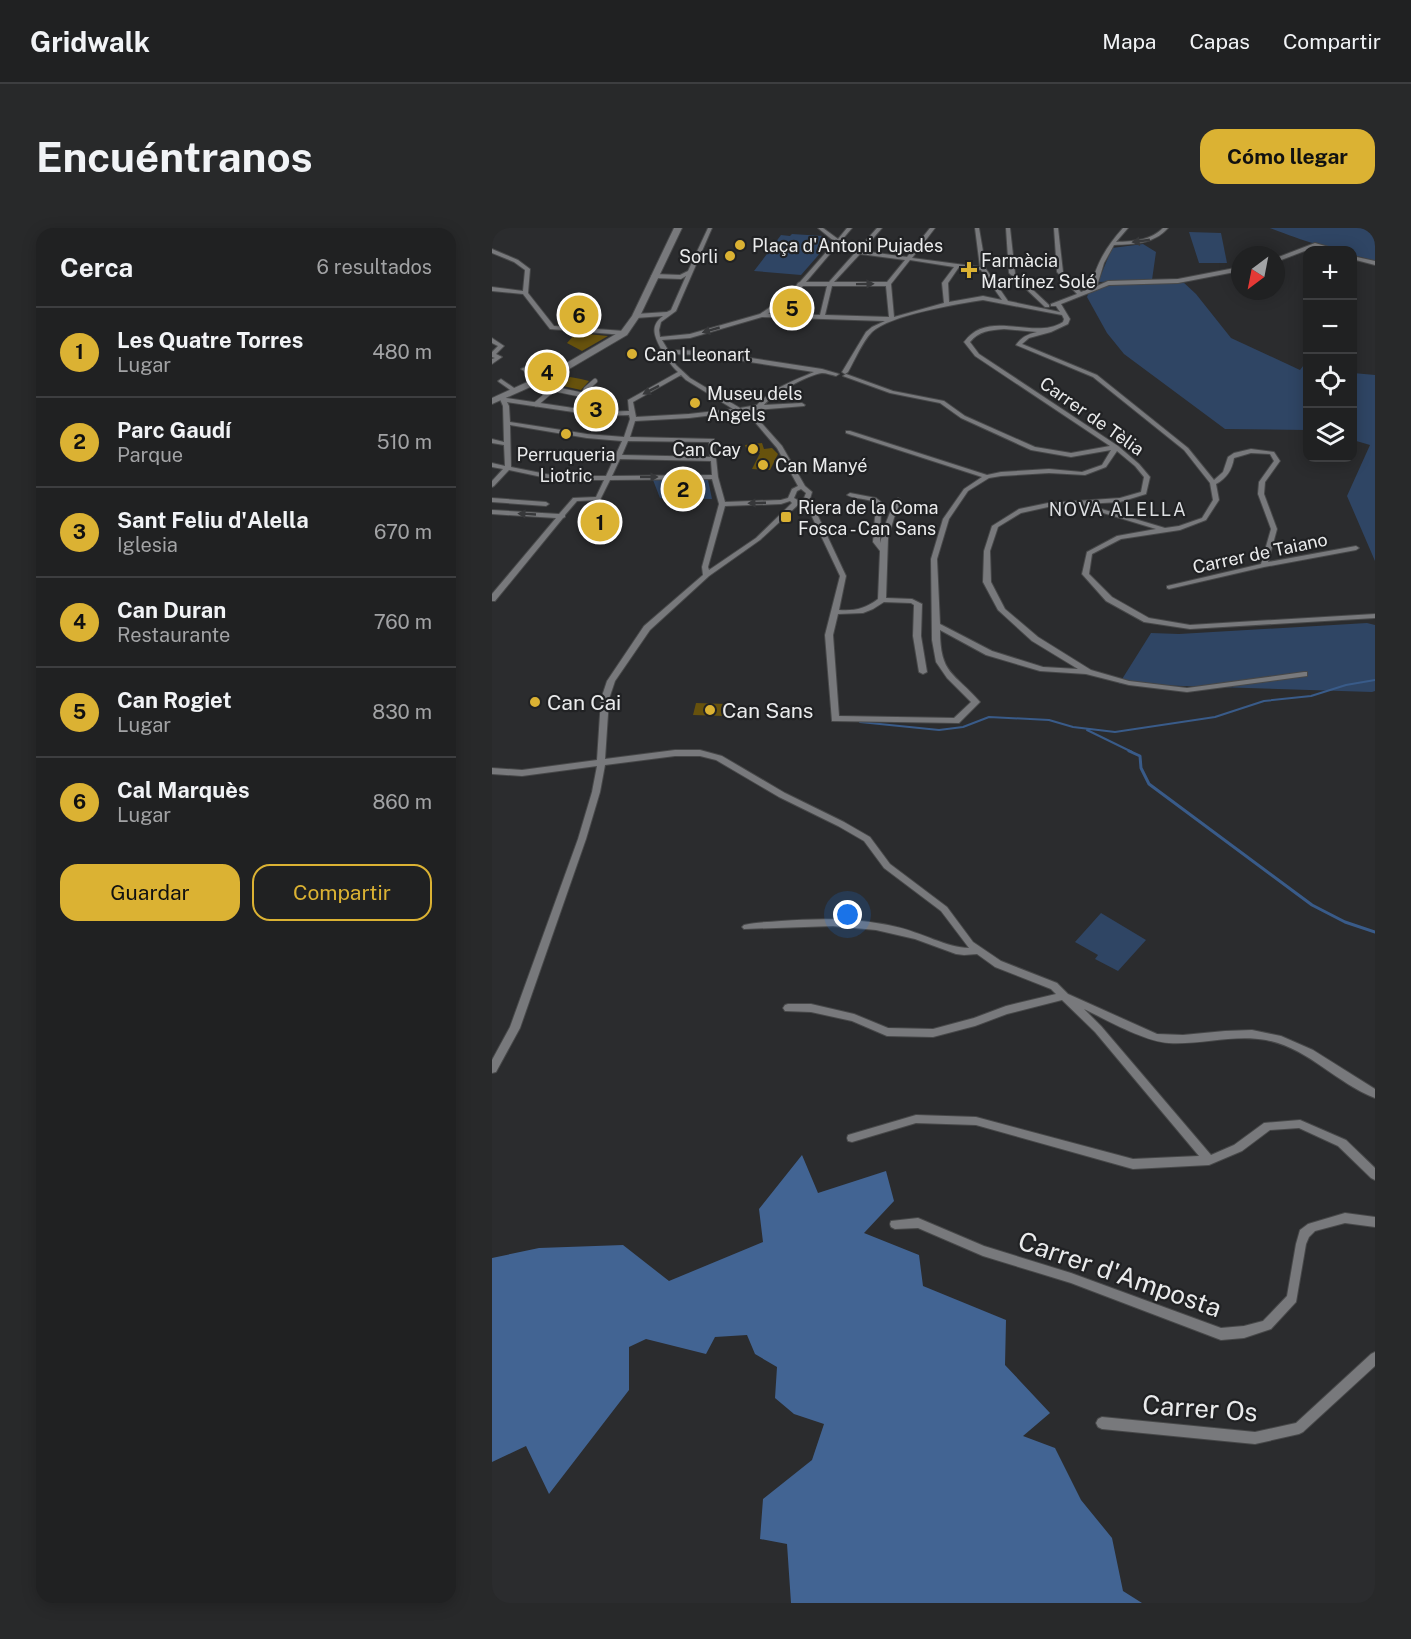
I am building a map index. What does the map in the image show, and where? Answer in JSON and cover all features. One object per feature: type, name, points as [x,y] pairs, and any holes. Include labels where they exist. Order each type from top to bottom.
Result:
[{"type":"main road","points":[[492,401],[503,398],[544,377],[624,333],[636,316],[678,228]]},
{"type":"street","points":[[710,228],[689,272],[683,279],[669,314],[659,321],[656,330],[658,339],[681,373],[756,420],[780,447],[802,487],[809,492],[807,499],[843,576],[829,635],[835,719],[956,721],[976,702],[943,670],[936,651],[934,559],[946,519],[966,490],[987,477],[1049,471],[1083,474],[1104,466],[1116,447]]},
{"type":"street","points":[[820,228],[838,242]]},
{"type":"street","points":[[658,339],[709,331],[762,315],[794,294],[800,284],[850,228]]},
{"type":"street","points":[[822,317],[830,284],[880,228]]},
{"type":"street","points":[[892,319],[888,284],[933,228]]},
{"type":"street","points":[[977,228],[983,269],[1006,302]]},
{"type":"street","points":[[1008,228],[1011,270],[1028,290],[1047,306]]},
{"type":"street","points":[[1056,228],[1060,272],[1081,295]]},
{"type":"street","points":[[1094,288],[1096,273],[1112,244],[1126,228]]},
{"type":"street","points":[[1112,244],[1147,241],[1157,237],[1166,228]]},
{"type":"street","points":[[1285,257],[1303,250]]},
{"type":"street","points":[[492,251],[516,261],[528,270],[525,293],[552,328],[624,333]]},
{"type":"street","points":[[859,252],[983,269]]},
{"type":"street","points":[[1357,258],[1375,263]]},
{"type":"street","points":[[947,304],[945,283],[957,266]]},
{"type":"street","points":[[1037,308],[1058,304],[1094,288],[1117,282],[1178,280],[1231,271]]},
{"type":"street","points":[[654,276],[683,279]]},
{"type":"street","points":[[800,284],[888,284]]},
{"type":"street","points":[[492,289],[525,293]]},
{"type":"street","points":[[846,374],[868,333],[892,319],[979,298],[1063,314]]},
{"type":"street","points":[[1058,304],[1067,319],[1066,323],[1023,339],[1019,345],[1095,376],[1186,449],[1213,483],[1215,500],[1203,519],[1180,528],[1119,537],[1089,553],[1085,574],[1108,599],[1148,620],[1190,627],[1375,616]]},
{"type":"street","points":[[636,316],[669,314]]},
{"type":"street","points":[[762,315],[892,319]]},
{"type":"street","points":[[652,316],[659,321]]},
{"type":"street","points":[[874,318],[881,324]]},
{"type":"street","name":"Carrer de Tèlia","points":[[1049,331],[993,328],[976,332],[967,342],[977,355],[1116,447],[1147,477],[1144,493],[1120,500],[1073,503],[1019,511],[995,526],[987,551],[987,582],[1002,610],[1035,639],[1088,672],[1129,683],[1187,690],[1304,674]]},
{"type":"street","points":[[492,340],[501,346],[492,355],[498,357],[492,362]]},
{"type":"street","points":[[665,352],[705,353],[846,374],[892,392],[942,402],[963,417],[1033,449],[1071,455],[1116,447]]},
{"type":"street","points":[[536,404],[564,380],[544,377],[524,369],[538,363]]},
{"type":"street","points":[[759,407],[764,400],[785,386],[822,371]]},
{"type":"street","points":[[492,600],[575,499],[598,499],[626,439],[632,416],[630,400],[681,373]]},
{"type":"street","points":[[501,381],[515,391]]},
{"type":"street","points":[[577,410],[583,395],[595,381]]},
{"type":"street","points":[[554,389],[583,395]]},
{"type":"street","points":[[492,485],[508,468],[507,423],[503,398],[600,414],[632,416],[741,411],[759,407],[802,405]]},
{"type":"street","points":[[507,423],[587,436],[712,440],[715,477],[722,504],[705,567],[707,575]]},
{"type":"street","points":[[848,432],[987,477]]},
{"type":"street","points":[[492,441],[507,444]]},
{"type":"street","points":[[1213,483],[1224,478],[1229,469],[1231,457],[1241,452],[1256,450],[1272,453],[1277,461],[1262,482],[1260,494],[1274,530],[1264,565]]},
{"type":"street","points":[[617,457],[713,459]]},
{"type":"street","points":[[492,465],[556,478],[715,477]]},
{"type":"street","points":[[492,1069],[515,1028],[582,839],[596,792],[601,765],[605,699],[611,681],[647,628],[707,575],[758,539],[794,501],[794,490],[802,487]]},
{"type":"street","points":[[850,495],[874,499],[879,503],[876,542],[882,550]]},
{"type":"street","points":[[722,504],[807,499]]},
{"type":"street","points":[[492,500],[546,504]]},
{"type":"street","points":[[882,600],[884,573],[882,550],[890,517],[898,500]]},
{"type":"street","points":[[1073,503],[1164,529]]},
{"type":"street","points":[[492,512],[563,516]]},
{"type":"street","points":[[492,522],[500,512]]},
{"type":"street","name":"Carrer de Taiano","points":[[1169,587],[1264,565],[1356,548]]},
{"type":"street","points":[[835,612],[869,610],[882,600],[912,601],[918,604],[916,636],[923,672]]},
{"type":"street","points":[[936,625],[988,653],[1043,669],[1088,672]]},
{"type":"street","points":[[492,771],[522,773],[601,765],[675,753],[700,753],[719,758],[782,795],[842,824],[867,839],[887,866],[944,909],[970,944],[998,964],[1054,986],[1098,1029],[1209,1160]]},
{"type":"street","points":[[747,927],[819,924],[896,928],[956,951],[972,953],[979,950]]},
{"type":"street","points":[[788,1008],[811,1008],[854,1018],[886,1032],[933,1033],[975,1022],[1006,1010],[1064,996],[1156,1038],[1171,1040],[1252,1034],[1284,1041],[1329,1064],[1375,1094]]},
{"type":"street","points":[[852,1138],[915,1119],[976,1121],[1133,1164],[1209,1160],[1238,1148],[1268,1126],[1300,1124],[1342,1143],[1375,1175]]},
{"type":"street","name":"Carrer d'Amposta","points":[[895,1224],[918,1223],[983,1251],[1071,1278],[1221,1334],[1244,1332],[1267,1325],[1292,1298],[1301,1244],[1304,1234],[1312,1227],[1345,1218],[1375,1222]]},
{"type":"street","name":"Carrer Os","points":[[1102,1423],[1255,1438],[1288,1431],[1299,1428],[1375,1358]]},
{"type":"shaded area","points":[[1270,228],[1375,228],[1375,261],[1357,256],[1357,246],[1327,246]]},
{"type":"shaded area","points":[[1189,232],[1221,233],[1227,263],[1199,263]]},
{"type":"shaded area","points":[[792,234],[823,236],[830,242],[801,275],[754,271],[770,250],[780,249],[772,247],[781,235],[790,236]]},
{"type":"shaded area","points":[[1143,244],[1156,252],[1152,280],[1098,282],[1112,248]]},
{"type":"shaded area","points":[[1182,281],[1196,294],[1231,338],[1300,370],[1303,366],[1303,430],[1225,429],[1124,354],[1107,333],[1087,297],[1089,292],[1102,286]]},
{"type":"shaded area","points":[[1357,373],[1375,375],[1375,561],[1347,496],[1370,445],[1357,441]]},
{"type":"shaded area","points":[[653,480],[708,480],[712,499],[660,498]]},
{"type":"shaded area","points":[[1367,623],[1375,625],[1375,691],[1372,692],[1119,684],[1151,633],[1179,634]]},
{"type":"shaded area","points":[[1101,913],[1146,940],[1118,971],[1095,959],[1098,955],[1075,942]]},
{"type":"shaded area","points":[[802,1155],[818,1193],[886,1171],[894,1201],[864,1233],[919,1255],[923,1286],[1006,1320],[1005,1365],[1050,1413],[1023,1436],[1055,1448],[1081,1500],[1112,1538],[1123,1591],[1142,1603],[791,1603],[787,1544],[760,1539],[763,1499],[812,1460],[824,1424],[794,1414],[775,1398],[777,1367],[755,1354],[747,1335],[715,1337],[706,1354],[646,1339],[629,1347],[629,1390],[549,1494],[526,1446],[492,1462],[492,1258],[539,1248],[623,1245],[669,1281],[763,1242],[759,1209]]},
{"type":"building","points":[[577,302],[584,302],[585,308],[598,311],[577,325],[557,323],[576,308]]},
{"type":"building","points":[[576,333],[608,336],[582,351],[567,343]]},
{"type":"building","points":[[570,377],[589,381],[581,390],[563,386]]},
{"type":"building","points":[[762,443],[764,449],[772,448],[778,454],[770,470],[752,469],[760,453],[748,454],[745,445]]},
{"type":"building","points":[[617,516],[615,527],[583,527],[585,517]]},
{"type":"building","name":"Can Sans","points":[[696,703],[727,704],[724,716],[693,715]]},
{"type":"waterway","points":[[860,722],[939,730],[963,727],[989,717],[1049,720],[1073,727],[1115,732],[1215,717],[1264,701],[1311,696],[1346,685],[1375,680]]},
{"type":"waterway","points":[[1087,730],[1132,752]]},
{"type":"waterway","points":[[1129,751],[1140,756],[1141,768],[1149,784],[1312,905],[1345,922],[1375,932]]},
{"type":"place","name":"Plaça d'Antoni Pujades","points":[[740,245]]},
{"type":"place","name":"Sorli","points":[[730,256]]},
{"type":"place","name":"Farmàcia Martínez Solé","points":[[969,270]]},
{"type":"place","name":"Can Rogiet","points":[[792,308]]},
{"type":"place","name":"Cal Marquès","points":[[579,315]]},
{"type":"place","name":"Can Lleonart","points":[[632,354]]},
{"type":"place","name":"Can Duran","points":[[547,372]]},
{"type":"place","name":"Museu dels Angels","points":[[695,403]]},
{"type":"place","name":"Sant Feliu d'Alella","points":[[596,409]]},
{"type":"place","name":"Perruqueria Liotric","points":[[566,434]]},
{"type":"place","name":"Can Cay","points":[[753,449]]},
{"type":"place","name":"Can Manyé","points":[[763,465]]},
{"type":"place","name":"Parc Gaudí","points":[[683,489]]},
{"type":"place","name":"Riera de la Coma Fosca - Can Sans","points":[[786,517]]},
{"type":"place","name":"Les Quatre Torres","points":[[600,522]]},
{"type":"place","name":"Can Cai","points":[[535,702]]},
{"type":"place","name":"Can Sans","points":[[710,710]]},
{"type":"district","name":"NOVA ALELLA","points":[[1118,509]]}]
